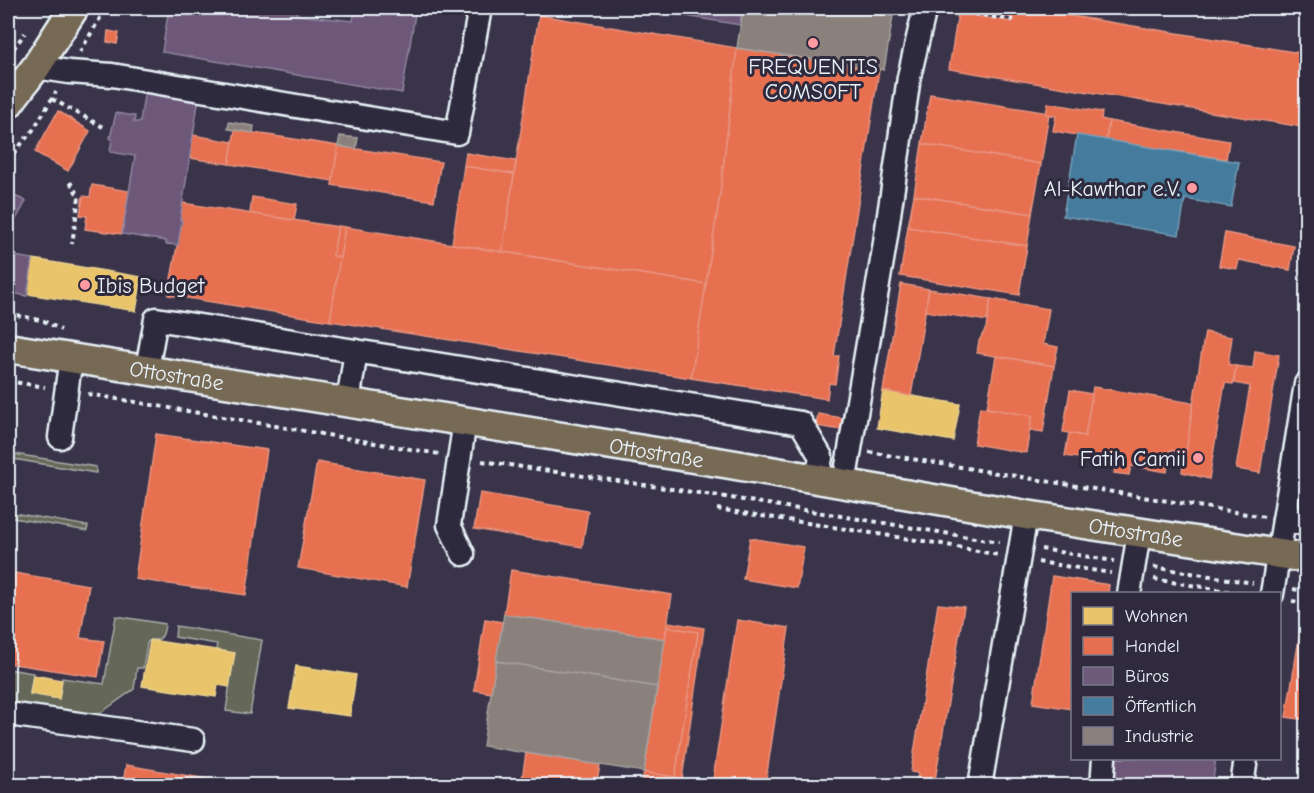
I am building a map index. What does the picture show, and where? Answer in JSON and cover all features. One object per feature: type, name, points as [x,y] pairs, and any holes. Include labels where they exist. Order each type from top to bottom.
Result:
[{"type":"main road","points":[[8,104],[75,8]]},
{"type":"main road","name":"Ottostraße","points":[[8,348],[465,421],[1139,534],[1306,558]]},
{"type":"street","points":[[36,67],[112,75],[457,134],[480,8]]},
{"type":"street","points":[[830,482],[849,452],[884,249],[909,76],[925,8]]},
{"type":"street","points":[[147,369],[156,319],[801,423],[821,457],[830,482]]},
{"type":"street","points":[[348,402],[356,351]]},
{"type":"street","points":[[60,437],[71,357]]},
{"type":"street","points":[[1272,592],[1306,384]]},
{"type":"street","points":[[463,554],[449,525],[465,421]]},
{"type":"street","points":[[980,786],[1026,515]]},
{"type":"street","points":[[1284,520],[1306,524]]},
{"type":"street","points":[[1131,585],[1139,534]]},
{"type":"street","points":[[8,714],[194,740]]},
{"type":"street","points":[[1102,786],[1104,760]]},
{"type":"street","points":[[1242,786],[1246,760]]},
{"type":"path","points":[[948,8],[1013,20]]},
{"type":"path","points":[[8,56],[26,32]]},
{"type":"path","points":[[52,99],[103,128]]},
{"type":"path","points":[[70,182],[79,198],[72,244]]},
{"type":"path","points":[[8,381],[459,457],[719,496]]},
{"type":"path","points":[[849,452],[881,453],[1284,520]]},
{"type":"path","points":[[717,509],[942,543],[1131,585],[1220,592]]},
{"type":"green space","points":[[8,453],[96,467],[96,473],[8,458]]},
{"type":"green space","points":[[8,512],[88,526],[87,531],[8,517]]},
{"type":"green space","points":[[116,616],[165,624],[162,636],[147,643],[143,668],[137,668],[134,689],[95,717],[8,708],[8,669],[33,673],[30,694],[59,699],[62,678],[104,684]]},
{"type":"green space","points":[[176,626],[262,640],[250,714],[226,711],[234,654],[216,650],[217,644],[175,637]]},
{"type":"building: Wohnen","name":"Ibis Budget","points":[[33,259],[142,277],[136,311],[27,294]]},
{"type":"building: Wohnen","points":[[883,391],[960,404],[953,441],[877,428]]},
{"type":"building: Wohnen","points":[[150,640],[235,653],[229,687],[218,685],[216,697],[142,686]]},
{"type":"building: Wohnen","points":[[296,666],[356,675],[350,716],[289,708]]},
{"type":"building: Wohnen","points":[[33,675],[62,680],[59,699],[30,694]]},
{"type":"building: Handel","points":[[999,8],[1022,8],[1306,54],[1306,103],[1302,127],[949,69],[958,13],[1013,22],[1014,18],[998,15]]},
{"type":"building: Handel","points":[[539,15],[737,48],[720,195],[706,284],[502,252]]},
{"type":"building: Handel","points":[[108,31],[119,33],[117,44],[107,42]]},
{"type":"building: Handel","points":[[737,48],[879,70],[834,356],[839,356],[835,384],[829,383],[827,399],[691,378],[720,195]]},
{"type":"building: Handel","points":[[930,94],[1049,113],[1041,164],[922,144]]},
{"type":"building: Handel","points":[[1048,103],[1102,112],[1101,119],[1109,121],[1106,140],[1053,131],[1056,116],[1046,114]]},
{"type":"building: Handel","points":[[58,111],[90,131],[68,171],[35,152]]},
{"type":"building: Handel","points":[[1109,121],[1229,141],[1226,159],[1106,140]]},
{"type":"building: Handel","points":[[235,130],[338,146],[333,181],[229,164]]},
{"type":"building: Handel","points":[[193,135],[233,142],[229,164],[190,158]]},
{"type":"building: Handel","points":[[922,144],[1041,164],[1032,214],[914,195]]},
{"type":"building: Handel","points":[[338,146],[441,162],[434,201],[332,185]]},
{"type":"building: Handel","points":[[466,153],[516,161],[514,174],[464,166]]},
{"type":"building: Handel","points":[[464,166],[514,174],[502,252],[452,244]]},
{"type":"building: Handel","points":[[92,185],[129,191],[122,234],[85,229],[87,216],[80,215],[83,196],[90,197]]},
{"type":"building: Handel","points":[[914,195],[1032,214],[1027,246],[908,227]]},
{"type":"building: Handel","points":[[252,197],[297,204],[294,220],[250,214]]},
{"type":"building: Handel","points":[[182,203],[338,227],[333,256],[341,257],[330,321],[168,295],[182,220],[180,220]]},
{"type":"building: Handel","points":[[338,226],[345,227],[341,257],[333,256]]},
{"type":"building: Handel","points":[[345,227],[706,284],[691,378],[330,321]]},
{"type":"building: Handel","points":[[908,227],[1027,246],[1019,295],[900,276]]},
{"type":"building: Handel","points":[[1225,233],[1294,246],[1290,270],[1239,260],[1237,269],[1219,266]]},
{"type":"building: Handel","points":[[901,284],[929,289],[911,396],[883,391]]},
{"type":"building: Handel","points":[[929,289],[991,299],[987,321],[925,311]]},
{"type":"building: Handel","points":[[991,299],[1049,309],[1043,344],[1058,347],[1054,366],[977,353],[979,341],[986,328]]},
{"type":"building: Handel","points":[[1205,332],[1232,337],[1228,364],[1236,366],[1233,384],[1225,383],[1209,479],[1182,472]]},
{"type":"building: Handel","points":[[1255,351],[1279,355],[1260,473],[1236,469],[1250,386],[1234,383],[1236,366],[1253,368]]},
{"type":"building: Handel","points":[[996,356],[1054,366],[1043,432],[1030,430],[1032,416],[987,408]]},
{"type":"building: Handel","points":[[1093,387],[1193,403],[1186,453],[1170,450],[1167,472],[1131,466],[1129,475],[1114,473],[1116,464],[1065,456],[1069,433],[1085,436]]},
{"type":"building: Handel","points":[[1070,390],[1092,394],[1085,436],[1063,432]]},
{"type":"building: Handel","points":[[980,407],[1032,416],[1026,453],[974,444]]},
{"type":"building: Handel","points":[[818,414],[843,418],[841,430],[816,426]]},
{"type":"building: Handel","points":[[156,434],[267,450],[246,595],[135,579]]},
{"type":"building: Handel","points":[[317,462],[425,480],[407,587],[298,568]]},
{"type":"building: Handel","points":[[480,493],[588,511],[582,547],[474,529]]},
{"type":"building: Handel","points":[[750,538],[804,547],[797,588],[743,579]]},
{"type":"building: Handel","points":[[511,570],[672,595],[665,639],[504,614]]},
{"type":"building: Handel","points":[[8,572],[89,585],[80,638],[104,641],[98,677],[8,663]]},
{"type":"building: Handel","points":[[1052,576],[1109,585],[1108,592],[1071,592],[1071,709],[1033,703]]},
{"type":"building: Handel","points":[[938,604],[964,607],[934,786],[916,786],[918,773],[911,772]]},
{"type":"building: Handel","points":[[1303,615],[1306,616],[1306,720],[1286,717]]},
{"type":"building: Handel","points":[[485,619],[503,622],[491,693],[474,690]]},
{"type":"building: Handel","points":[[737,620],[789,628],[765,786],[712,786]]},
{"type":"building: Handel","points":[[668,622],[704,628],[681,786],[642,780],[644,772],[675,777],[698,632],[667,627]]},
{"type":"building: Handel","points":[[667,627],[698,632],[675,777],[644,772]]},
{"type":"building: Handel","points":[[526,753],[600,765],[596,786],[521,786]]},
{"type":"building: Handel","points":[[126,765],[213,780],[212,786],[123,784]]},
{"type":"building: Büros","points":[[169,8],[297,8],[297,15],[353,21],[355,8],[416,8],[402,93],[162,52]]},
{"type":"building: Büros","points":[[637,8],[743,8],[740,25]]},
{"type":"building: Büros","points":[[145,89],[199,97],[178,245],[122,234],[135,156],[110,152],[112,139],[110,138],[116,113],[135,116],[134,122],[140,122]]},
{"type":"building: Büros","points":[[8,193],[26,201],[8,234]]},
{"type":"building: Büros","points":[[8,255],[33,259],[27,296],[8,292]]},
{"type":"building: Büros","points":[[1117,760],[1216,760],[1212,786],[1113,786]]},
{"type":"building: Öffentlich","points":[[1077,135],[1239,162],[1231,207],[1185,199],[1179,235],[1063,216]]},
{"type":"building: Industrie","name":"FREQUENTIS COMSOFT","points":[[743,8],[833,8],[893,16],[884,70],[737,48]]},
{"type":"building: Industrie","points":[[229,122],[254,126],[253,133],[228,129]]},
{"type":"building: Industrie","points":[[340,136],[358,138],[356,149],[338,146]]},
{"type":"building: Industrie","points":[[504,614],[665,639],[657,687],[496,661]]},
{"type":"building: Industrie","points":[[496,661],[657,687],[644,772],[483,746]]},
{"type":"place","name":"FREQUENTIS COMSOFT","points":[[813,43]]},
{"type":"place","name":"Al-Kawthar e.V.","points":[[1192,188]]},
{"type":"place","name":"Ibis Budget","points":[[85,285]]},
{"type":"place","name":"Fatih Camii","points":[[1198,458]]}]
